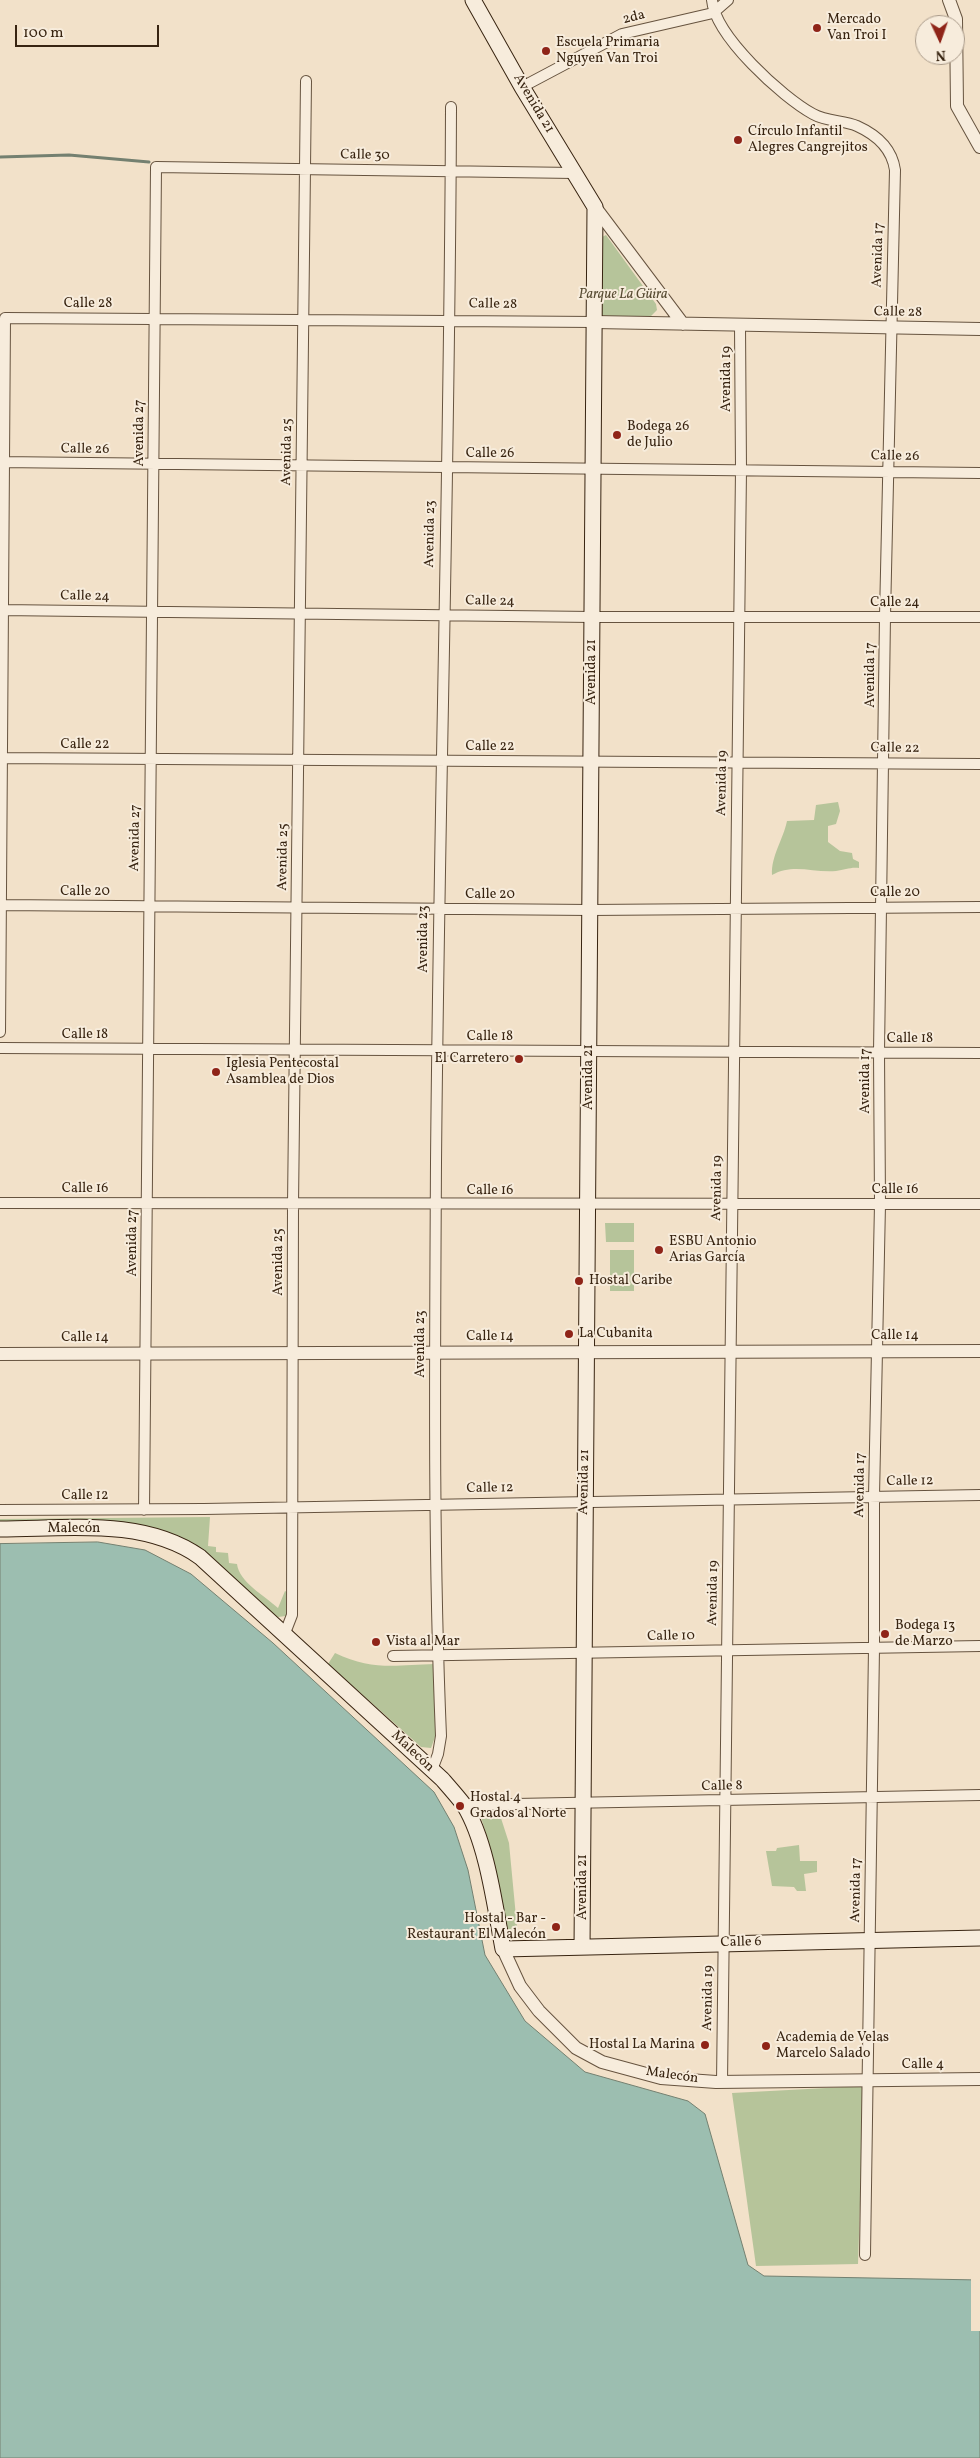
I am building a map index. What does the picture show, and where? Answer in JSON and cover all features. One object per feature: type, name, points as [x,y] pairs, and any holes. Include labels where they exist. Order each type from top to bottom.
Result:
[{"type":"main road","name":"Avenida 21","points":[[473,0],[522,87],[595,207],[582,1946]]},
{"type":"main road","name":"Malecón","points":[[0,1529],[124,1530],[167,1540],[200,1557],[285,1633],[432,1770],[464,1806],[475,1828],[488,1870],[503,1949]]},
{"type":"main road","name":"Calle 6","points":[[503,1949],[980,1938]]},
{"type":"street","points":[[712,0],[713,13]]},
{"type":"street","name":"2da","points":[[522,87],[622,34],[713,13],[728,0]]},
{"type":"street","points":[[949,0],[956,19],[957,106],[980,147]]},
{"type":"street","name":"Avenida 17","points":[[713,13],[748,61],[790,98],[814,115],[857,126],[885,145],[893,157],[895,170],[885,616],[879,1052],[880,1204],[874,1496],[874,1648],[865,2255]]},
{"type":"street","name":"Avenida 25","points":[[285,1633],[292,1615],[293,1204],[306,81]]},
{"type":"street","name":"Avenida 23","points":[[432,1770],[438,1754],[441,1736],[437,1655],[434,1504],[434,1352],[438,909],[451,107]]},
{"type":"street","name":"Calle 30","points":[[156,167],[574,172]]},
{"type":"street","name":"Avenida 27","points":[[144,1510],[156,167]]},
{"type":"street","name":"Avenida 21","points":[[595,207],[683,324]]},
{"type":"street","name":"Calle 28","points":[[2,462],[5,318],[303,318],[980,329]]},
{"type":"street","name":"Avenida 19","points":[[719,2082],[724,1943],[730,1498],[731,1204],[741,470],[740,326]]},
{"type":"street","points":[[0,1032],[2,462]]},
{"type":"street","name":"Calle 26","points":[[2,462],[980,472]]},
{"type":"street","name":"Calle 24","points":[[2,610],[444,616],[980,617]]},
{"type":"street","name":"Calle 22","points":[[1,758],[980,764]]},
{"type":"street","name":"Calle 20","points":[[0,905],[590,910],[980,907]]},
{"type":"street","name":"Calle 18","points":[[0,1048],[980,1053]]},
{"type":"street","name":"Calle 16","points":[[0,1203],[147,1202],[436,1205],[980,1204]]},
{"type":"street","name":"Calle 14","points":[[0,1354],[980,1351]]},
{"type":"street","name":"Calle 12","points":[[0,1510],[144,1510],[980,1495]]},
{"type":"street","name":"Calle 10","points":[[393,1656],[980,1646]]},
{"type":"street","name":"Calle 8","points":[[464,1806],[980,1795]]},
{"type":"street","name":"Malecón","points":[[503,1949],[520,1986],[540,2011],[576,2048],[602,2062],[661,2078],[719,2082]]},
{"type":"street","name":"Calle 4","points":[[719,2082],[980,2079]]},
{"type":"green space","name":"Parque La Güira","points":[[606,235],[656,304],[657,310],[650,317],[602,316],[602,237]]},
{"type":"green space","points":[[838,802],[840,811],[836,824],[828,826],[828,842],[840,851],[852,853],[853,859],[859,862],[859,868],[836,871],[795,869],[780,871],[772,875],[773,861],[787,821],[814,820],[816,805]]},
{"type":"green space","points":[[605,1223],[634,1223],[634,1242],[606,1242]]},
{"type":"green space","points":[[610,1250],[634,1250],[634,1291],[610,1291]]},
{"type":"green space","points":[[210,1517],[208,1546],[216,1547],[216,1552],[228,1553],[229,1563],[237,1564],[242,1577],[247,1583],[278,1608],[285,1591],[290,1594],[286,1616],[278,1617],[274,1615],[234,1578],[179,1539],[0,1524],[0,1519]]},
{"type":"green space","points":[[335,1653],[348,1659],[373,1665],[435,1664],[435,1737],[431,1748],[421,1747],[328,1664]]},
{"type":"green space","points":[[499,1812],[509,1843],[518,1938],[510,1938],[503,1930],[491,1850],[480,1814]]},
{"type":"green space","points":[[799,1845],[800,1861],[817,1861],[817,1872],[804,1874],[806,1891],[797,1891],[794,1887],[772,1886],[766,1851],[776,1851],[777,1848]]},
{"type":"green space","points":[[864,2086],[858,2264],[756,2266],[732,2093]]},
{"type":"shaded area","points":[[98,1542],[145,1550],[191,1574],[273,1643],[434,1792],[454,1827],[468,1870],[485,1955],[525,2021],[585,2072],[688,2101],[705,2114],[748,2265],[764,2276],[980,2280],[980,2458],[0,2458],[0,1544]]},
{"type":"pier","points":[[971,2278],[980,2278],[980,2331],[971,2331]]},
{"type":"waterway","points":[[0,157],[69,155],[149,162]]},
{"type":"place","name":"Mercado Van Troi I","points":[[817,28]]},
{"type":"place","name":"Escuela Primaria Nguyen Van Troi","points":[[546,51]]},
{"type":"place","name":"Círculo Infantil Alegres Cangrejitos","points":[[738,140]]},
{"type":"place","name":"Bodega 26 de Julio","points":[[617,435]]},
{"type":"place","name":"El Carretero","points":[[519,1059]]},
{"type":"place","name":"Iglesia Pentecostal Asamblea de Dios","points":[[216,1072]]},
{"type":"place","name":"ESBU Antonio Arias García","points":[[659,1250]]},
{"type":"place","name":"Hostal Caribe","points":[[579,1281]]},
{"type":"place","name":"La Cubanita","points":[[569,1334]]},
{"type":"place","name":"Bodega 13 de Marzo","points":[[885,1634]]},
{"type":"place","name":"Vista al Mar","points":[[376,1642]]},
{"type":"place","name":"Hostal 4 Grados al Norte","points":[[460,1806]]},
{"type":"place","name":"Hostal - Bar - Restaurant El Malecón","points":[[556,1927]]},
{"type":"place","name":"Hostal La Marina","points":[[705,2045]]},
{"type":"place","name":"Academia de Velas Marcelo Salado","points":[[766,2046]]}]
